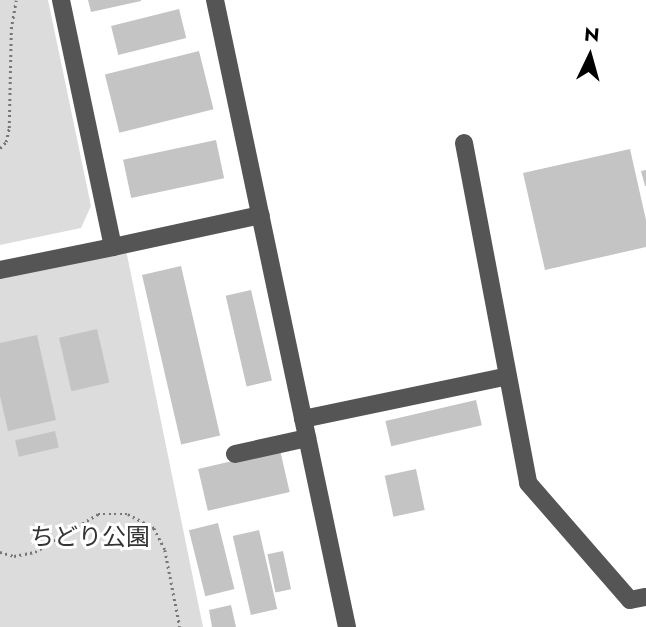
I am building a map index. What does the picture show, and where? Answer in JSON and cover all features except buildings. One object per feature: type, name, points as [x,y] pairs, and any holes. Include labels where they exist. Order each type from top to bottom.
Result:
[{"type":"street","points":[[61,0],[113,247]]},
{"type":"street","points":[[215,0],[347,627]]},
{"type":"street","points":[[464,144],[528,483],[631,600],[646,597]]},
{"type":"street","points":[[0,270],[261,215]]},
{"type":"street","points":[[303,418],[508,376]]},
{"type":"street","points":[[235,454],[307,438]]},
{"type":"path","points":[[0,148],[6,142],[9,128],[10,29],[16,0]]},
{"type":"path","points":[[0,552],[14,556],[35,552],[99,514],[128,514],[154,528],[165,550],[180,627]]},
{"type":"green space","points":[[0,0],[48,0],[91,206],[81,228],[0,245]]},
{"type":"green space","name":"ちどり公園","points":[[125,245],[203,627],[0,627],[0,270]]}]
